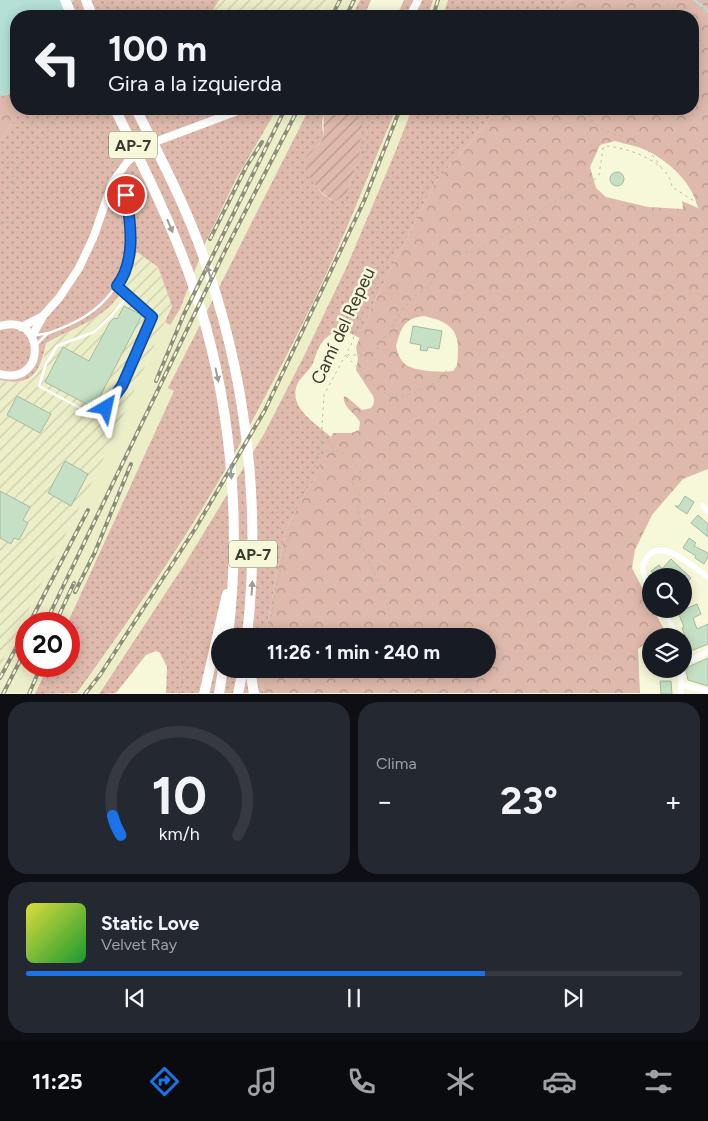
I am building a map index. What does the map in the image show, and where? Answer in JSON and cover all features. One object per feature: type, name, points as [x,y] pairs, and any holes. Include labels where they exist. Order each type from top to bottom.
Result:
[{"type":"highway","name":"AP-7","points":[[118,115],[151,181],[175,236],[206,327],[220,389],[228,444],[232,499],[234,564],[229,628]]},
{"type":"highway","name":"AP-7","points":[[139,115],[198,241],[219,305],[235,367],[244,418],[252,504],[253,573],[248,628]]},
{"type":"highway","points":[[204,694],[234,564]]},
{"type":"highway","points":[[219,694],[222,678]]},
{"type":"highway","points":[[238,694],[241,678]]},
{"type":"highway","points":[[251,678],[254,694]]},
{"type":"street","points":[[32,337],[43,316],[59,298],[79,268],[94,236],[111,186],[119,172],[137,153],[152,142],[226,115]]},
{"type":"street","points":[[22,327],[43,316]]},
{"type":"street","points":[[0,326],[11,324],[22,327],[32,337],[35,346],[33,360],[24,372],[15,375],[0,374]]},
{"type":"street","points":[[703,506],[708,511]]},
{"type":"street","points":[[642,568],[649,554],[660,550],[670,551],[708,577]]},
{"type":"street","points":[[692,659],[708,652]]},
{"type":"street","points":[[681,678],[681,694]]},
{"type":"street","points":[[681,685],[708,691]]},
{"type":"lane","points":[[35,346],[48,333],[84,317],[106,299],[121,281],[131,252],[126,195]]},
{"type":"lane","points":[[117,286],[152,317],[122,386],[106,408],[93,415],[39,386],[46,364],[57,346],[94,332],[128,296]]},
{"type":"lane","points":[[32,337],[40,333],[48,333]]},
{"type":"path","points":[[543,10],[552,0]]},
{"type":"path","points":[[662,0],[678,10]]},
{"type":"path","points":[[699,39],[708,50]]},
{"type":"path","points":[[0,174],[42,115]]},
{"type":"path","points":[[0,200],[22,160],[41,141],[59,115]]},
{"type":"path","points":[[89,186],[87,183],[88,172],[102,133],[101,125],[104,117],[100,115]]},
{"type":"path","points":[[173,115],[184,130]]},
{"type":"path","points":[[361,115],[364,124],[361,148],[362,151],[366,151]]},
{"type":"path","points":[[279,284],[306,279],[316,272],[366,151],[369,115]]},
{"type":"path","name":"Camí del Repeu","points":[[269,628],[276,587],[297,508],[319,450],[322,435],[324,395],[346,355],[372,287],[431,180],[481,115]]},
{"type":"path","points":[[589,115],[601,129],[637,142],[650,152],[672,180],[672,187],[708,210]]},
{"type":"path","points":[[41,118],[52,125]]},
{"type":"path","points":[[592,120],[587,135],[592,146],[603,149],[605,146],[619,147],[645,157],[663,170]]},
{"type":"path","points":[[173,134],[218,195]]},
{"type":"path","points":[[346,355],[367,355],[375,352],[404,308],[415,296],[428,287],[444,259],[457,251],[471,253],[481,248],[533,217],[547,206],[593,181],[599,175],[603,149]]},
{"type":"path","points":[[7,163],[19,172],[13,186],[15,196],[20,201],[27,202],[84,181],[87,183]]},
{"type":"path","points":[[0,224],[36,213],[89,186],[111,186]]},
{"type":"path","points":[[346,355],[377,388],[392,397],[408,395],[439,381],[446,375],[446,367]]},
{"type":"path","points":[[322,435],[338,452]]},
{"type":"path","points":[[319,450],[347,454],[356,464],[362,475],[360,478],[352,480],[353,486],[360,496],[357,504],[362,529],[360,542],[385,596],[390,617],[397,628]]},
{"type":"path","points":[[269,514],[297,508]]},
{"type":"path","points":[[178,694],[182,683],[200,550],[212,524],[220,517]]},
{"type":"path","points":[[266,678],[267,694]]},
{"type":"path","points":[[418,678],[442,694]]},
{"type":"shaded area","points":[[219,0],[327,0],[320,10],[213,10]]},
{"type":"shaded area","points":[[327,0],[360,0],[355,10],[322,10]]},
{"type":"shaded area","points":[[433,0],[448,0],[445,10],[430,10]]},
{"type":"shaded area","points":[[273,115],[306,115],[192,339],[169,388],[174,391],[73,612],[27,612],[108,450],[165,322],[170,324],[236,179]]},
{"type":"shaded area","points":[[393,115],[410,115],[347,266],[264,434],[186,562],[99,693],[77,694],[137,609],[207,500],[256,416],[336,252]]},
{"type":"shaded area","points":[[137,252],[158,267],[172,306],[108,450],[27,612],[15,612],[15,637],[0,667],[0,380],[11,382],[25,381],[36,375],[43,359],[46,343],[92,319],[107,308],[121,293]]},
{"type":"shaded area","points":[[15,637],[15,677],[43,677],[35,693],[0,693],[0,667]]},
{"type":"green space","points":[[74,0],[219,0],[213,10],[68,10]]},
{"type":"green space","points":[[360,0],[371,0],[367,10],[355,10]]},
{"type":"green space","points":[[404,0],[433,0],[430,10],[399,10]]},
{"type":"green space","points":[[448,0],[570,0],[558,10],[445,10]]},
{"type":"green space","points":[[570,0],[708,0],[708,469],[683,479],[652,515],[635,550],[632,568],[642,587],[642,618],[658,618],[663,628],[642,628],[642,646],[638,649],[640,693],[264,693],[260,678],[496,678],[496,628],[267,628],[285,531],[308,488],[314,481],[333,433],[351,433],[359,430],[360,422],[347,407],[344,396],[362,410],[371,408],[373,404],[373,396],[356,370],[358,359],[356,347],[373,304],[436,181],[487,123],[491,115],[699,115],[699,10],[558,10]],"holes":[[[615,141],[648,151],[664,161],[679,174],[691,190],[698,208],[682,201],[683,209],[648,207],[606,197],[596,188],[590,167],[600,145]],[[424,316],[450,326],[458,343],[455,369],[448,372],[435,372],[421,370],[405,364],[400,358],[396,346],[404,325],[412,319]]]},
{"type":"green space","points":[[9,94],[10,115],[18,115],[0,141],[0,95]]},
{"type":"green space","points":[[18,115],[273,115],[236,179],[206,242],[180,309],[170,325],[165,322],[172,306],[158,267],[137,252],[126,283],[115,301],[98,316],[46,343],[41,362],[33,375],[27,379],[11,382],[0,380],[0,141]]},
{"type":"green space","points":[[306,115],[324,115],[322,121],[323,138],[311,152],[305,163],[315,184],[331,200],[347,194],[359,152],[360,130],[357,115],[394,115],[344,234],[308,313],[236,450],[194,522],[125,626],[77,693],[35,694],[43,677],[80,677],[80,612],[73,612],[174,391],[168,388]]},
{"type":"green space","points":[[324,115],[357,115],[362,126],[359,156],[347,194],[335,201],[319,190],[309,177],[305,163],[307,155],[322,140]]},
{"type":"green space","points":[[410,115],[491,115],[487,123],[436,181],[373,304],[360,338],[341,329],[329,335],[322,342],[313,363],[297,385],[295,393],[300,408],[305,415],[331,437],[314,481],[308,488],[285,531],[267,628],[211,628],[211,678],[260,678],[264,693],[166,693],[167,667],[160,653],[156,651],[146,655],[116,693],[99,694],[186,562],[264,434],[347,266]]},
{"type":"water","points":[[0,0],[74,0],[67,10],[10,10],[10,93],[4,96],[0,95]]},
{"type":"building","points":[[617,172],[622,174],[624,179],[622,184],[617,186],[612,184],[610,179],[612,174]]},
{"type":"building","points":[[124,306],[142,315],[94,408],[45,382],[63,347],[89,361],[110,322],[114,318],[117,319]]},
{"type":"building","points":[[413,326],[442,331],[439,349],[428,347],[427,351],[420,350],[421,345],[410,343]]},
{"type":"building","points":[[17,396],[51,414],[40,433],[7,415]]},
{"type":"building","points":[[65,461],[88,474],[71,506],[48,493]]},
{"type":"building","points":[[0,491],[30,507],[23,520],[28,523],[19,540],[14,538],[11,544],[0,538]]},
{"type":"building","points":[[685,496],[694,502],[687,514],[675,506],[679,506]]},
{"type":"building","points":[[698,515],[708,524],[708,537],[691,523]]},
{"type":"building","points":[[689,538],[696,543],[694,546],[708,553],[704,564],[695,558],[696,556],[683,548]]},
{"type":"building","points":[[671,559],[680,568],[663,568]]},
{"type":"building","points":[[697,604],[701,614],[693,618],[697,629],[708,624],[708,644],[692,650],[692,628],[682,628],[684,627],[680,618],[692,618],[692,606]]},
{"type":"building","points":[[708,658],[708,686],[688,680],[688,678],[692,678],[692,665]]},
{"type":"building","points":[[660,681],[671,681],[672,694],[661,694]]},
{"type":"waterway","points":[[694,0],[708,12]]},
{"type":"railway","points":[[335,10],[340,0]]},
{"type":"railway","points":[[349,10],[354,0]]},
{"type":"railway","points":[[435,10],[438,0]]},
{"type":"railway","points":[[156,381],[184,314],[282,115]]},
{"type":"railway","points":[[51,612],[225,251],[295,115]]},
{"type":"railway","points":[[85,694],[100,675],[195,529],[265,410],[364,201],[398,115]]},
{"type":"railway","points":[[210,239],[246,167],[262,142]]},
{"type":"railway","points":[[75,592],[95,552],[131,464]]},
{"type":"railway","points":[[35,612],[88,510]]},
{"type":"railway","points":[[61,612],[74,583]]},
{"type":"railway","points":[[0,678],[15,650]]},
{"type":"railway","points":[[3,694],[15,671]]},
{"type":"railway","points":[[29,694],[36,677]]},
{"type":"route","points":[[106,408],[122,386],[152,317],[117,286],[121,281],[131,252],[126,195]]}]
